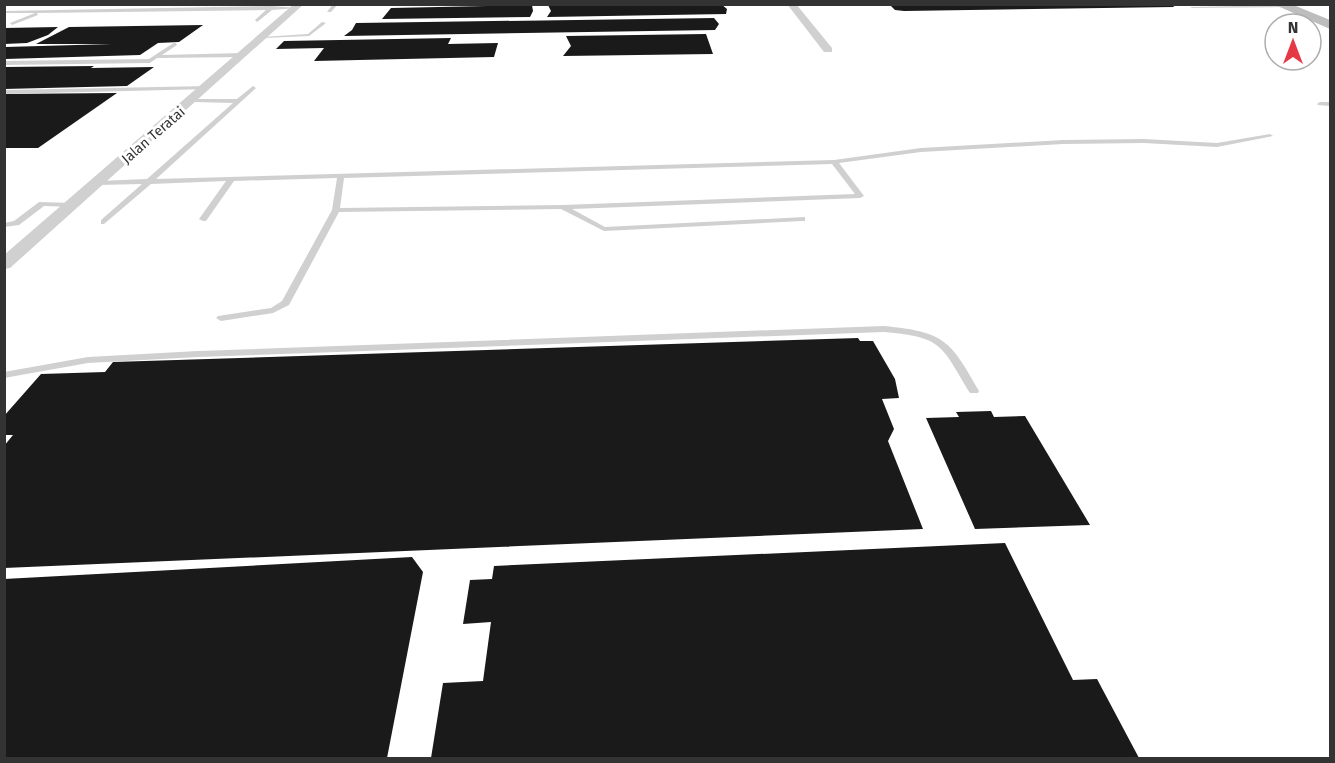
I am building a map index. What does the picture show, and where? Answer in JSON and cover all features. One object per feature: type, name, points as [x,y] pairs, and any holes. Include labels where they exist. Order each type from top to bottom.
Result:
[{"type":"street","points":[[791,4],[828,51]]},
{"type":"street","points":[[1281,5],[1298,12]]},
{"type":"street","name":"Jalan Teratai","points":[[4,264],[208,87],[297,6]]},
{"type":"lane","points":[[330,11],[336,4]]},
{"type":"lane","points":[[1192,7],[1281,5]]},
{"type":"lane","points":[[257,21],[272,6]]},
{"type":"lane","points":[[4,12],[297,6]]},
{"type":"lane","points":[[12,24],[42,11]]},
{"type":"lane","points":[[264,37],[309,35],[324,23]]},
{"type":"lane","points":[[4,63],[148,61],[159,57],[175,44]]},
{"type":"lane","points":[[159,57],[243,56]]},
{"type":"lane","points":[[4,92],[208,87]]},
{"type":"lane","points":[[104,222],[253,88]]},
{"type":"lane","points":[[193,100],[239,101]]},
{"type":"lane","points":[[1320,104],[1330,104]]},
{"type":"lane","points":[[98,183],[834,162],[933,149],[1063,142],[1144,141],[1217,145],[1270,136]]},
{"type":"lane","points":[[336,210],[562,207],[860,196],[834,162]]},
{"type":"lane","points":[[221,318],[273,310],[286,303],[336,210],[340,176]]},
{"type":"lane","points":[[203,219],[232,179]]},
{"type":"lane","points":[[4,225],[16,223],[44,203],[73,205]]},
{"type":"lane","points":[[562,207],[604,229],[802,219]]},
{"type":"lane","points":[[4,375],[88,360],[198,354],[884,329],[906,331],[937,340],[950,349],[974,391]]},
{"type":"building","points":[[721,4],[727,9],[726,14],[547,17],[551,11],[548,5]]},
{"type":"building","points":[[889,4],[1172,4],[1174,7],[904,11],[895,10]]},
{"type":"building","points":[[532,5],[533,11],[530,17],[382,19],[391,8]]},
{"type":"building","points":[[714,18],[719,24],[715,30],[344,36],[352,30],[356,23]]},
{"type":"building","points":[[203,25],[179,42],[158,43],[140,55],[5,59],[5,47],[112,44],[36,44],[69,27]]},
{"type":"building","points":[[58,27],[48,35],[27,43],[4,44],[4,28]]},
{"type":"building","points":[[706,34],[713,54],[563,56],[571,46],[566,36]]},
{"type":"building","points":[[451,38],[448,44],[498,43],[494,57],[314,61],[324,48],[276,49],[284,41]]},
{"type":"building","points":[[94,66],[91,68],[154,67],[127,86],[4,89],[4,67]]},
{"type":"building","points":[[117,93],[38,148],[4,148],[4,94]]},
{"type":"building","points":[[858,338],[860,341],[873,341],[895,379],[899,398],[882,399],[894,429],[888,441],[923,529],[4,568],[4,446],[13,435],[4,435],[4,416],[41,374],[105,372],[113,362]]},
{"type":"building","points":[[991,411],[994,417],[1025,416],[1090,525],[975,529],[926,418],[959,417],[956,412]]},
{"type":"building","points":[[1005,543],[1073,680],[1097,679],[1139,758],[431,758],[443,683],[483,681],[491,622],[463,624],[470,580],[492,579],[494,566]]},
{"type":"building","points":[[412,557],[423,572],[387,758],[4,758],[4,579]]}]
